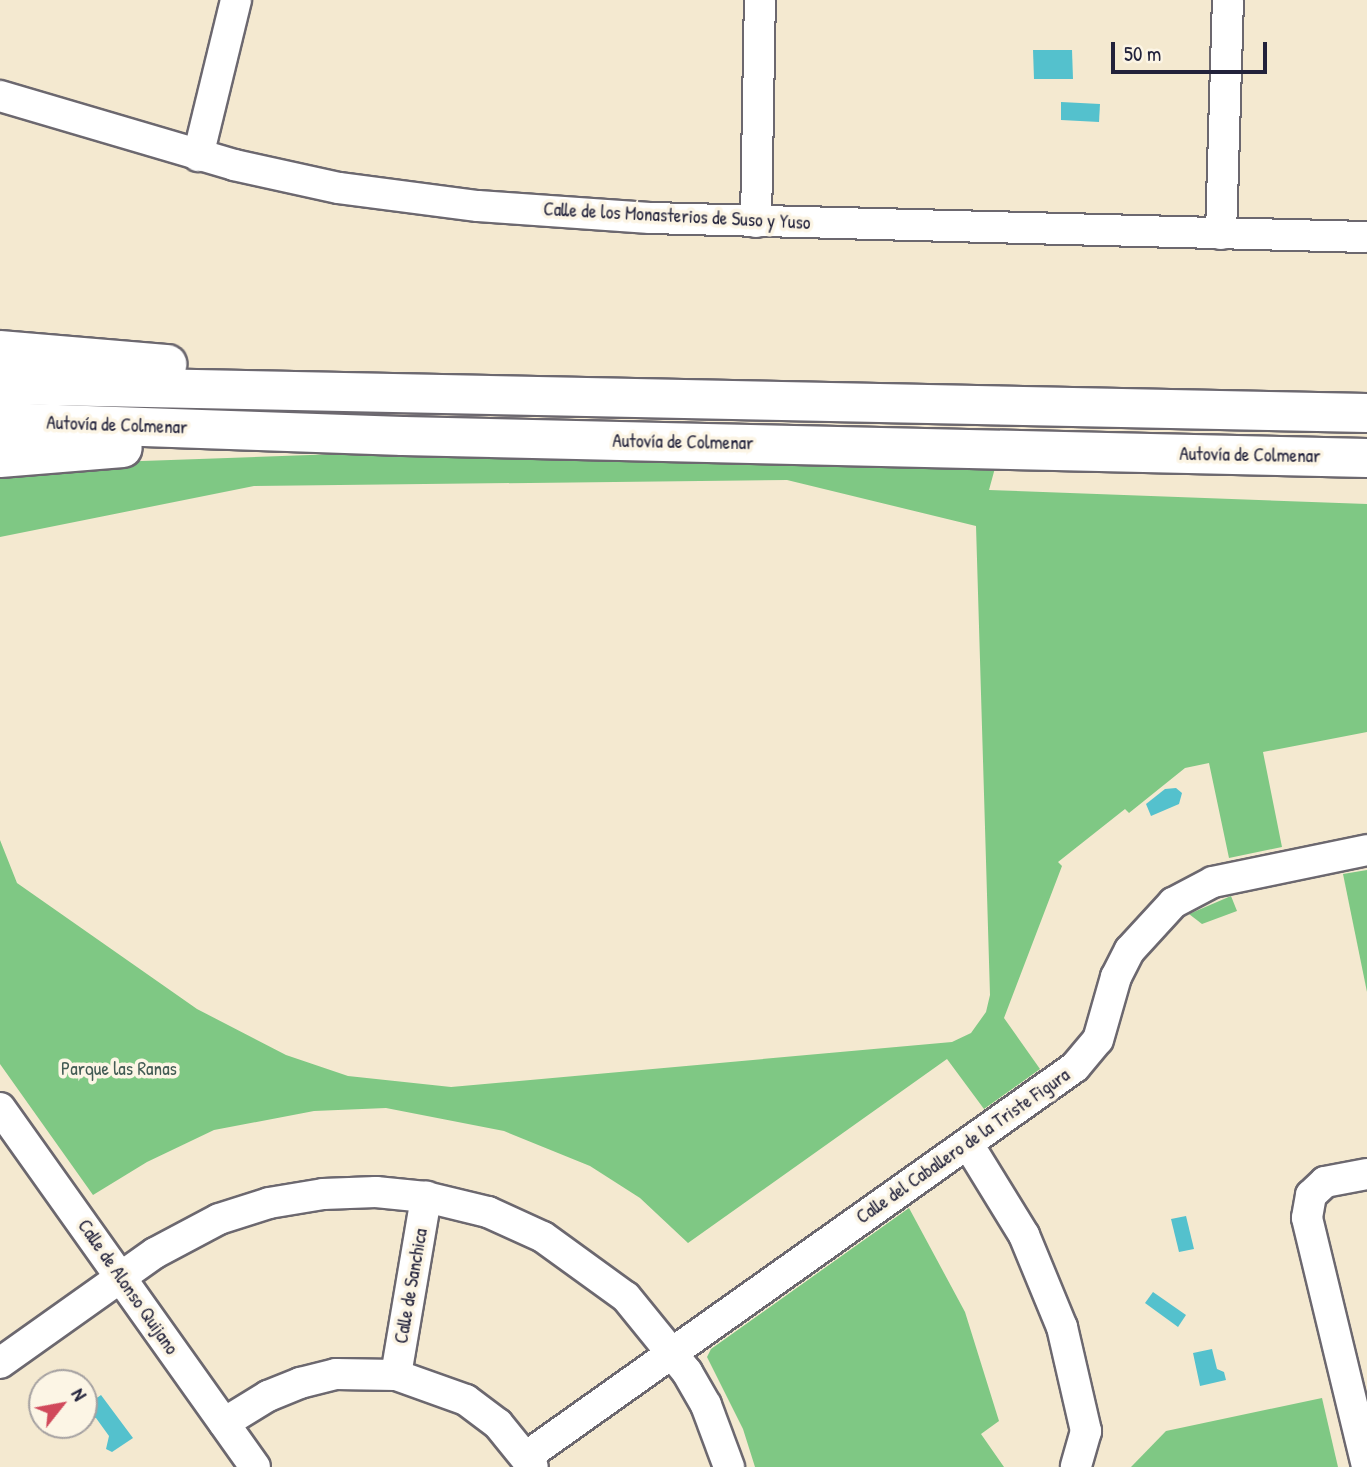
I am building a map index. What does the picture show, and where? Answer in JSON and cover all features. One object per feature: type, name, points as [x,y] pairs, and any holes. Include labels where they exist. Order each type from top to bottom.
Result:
[{"type":"highway","points":[[0,350],[122,362],[449,377],[619,396]]},
{"type":"highway","name":"Autovía de Colmenar","points":[[0,385],[1367,413]]},
{"type":"highway","name":"Autovía de Colmenar","points":[[0,422],[403,436],[1367,458]]},
{"type":"highway","points":[[0,458],[72,450],[403,436]]},
{"type":"street","points":[[198,156],[236,0]]},
{"type":"street","points":[[756,222],[760,0]]},
{"type":"street","points":[[1222,234],[1228,0]]},
{"type":"street","name":"Calle de los Monasterios de Suso y Yuso","points":[[0,96],[198,156],[340,188],[478,206],[756,222],[1367,237]]},
{"type":"street","name":"Calle del Caballero de la Triste Figura","points":[[530,1462],[674,1352],[968,1144],[1089,1053],[1106,1022],[1116,977],[1130,950],[1173,904],[1213,882],[1367,850]]},
{"type":"street","name":"Calle de Alonso Quijano","points":[[0,1108],[255,1467]]},
{"type":"street","points":[[968,1144],[1024,1235],[1062,1327],[1086,1431],[1076,1467]]},
{"type":"street","points":[[1367,1174],[1325,1182],[1311,1195],[1307,1218],[1367,1466]]},
{"type":"street","points":[[0,1363],[121,1277],[186,1235],[269,1203],[349,1192],[426,1197],[488,1212],[572,1254],[626,1297],[674,1352],[706,1405],[729,1467]]},
{"type":"street","name":"Calle de Sanchica","points":[[396,1375],[426,1197]]},
{"type":"street","points":[[224,1423],[268,1395],[300,1383],[336,1374],[396,1375],[466,1400],[498,1424],[530,1462]]},
{"type":"green space","name":"Parque las Ranas","points":[[394,452],[995,468],[989,490],[1367,504],[1367,732],[1263,752],[1282,847],[1229,858],[1209,763],[1185,768],[1129,813],[1125,809],[1058,862],[1062,866],[1004,1018],[1040,1069],[984,1109],[947,1059],[688,1243],[640,1198],[590,1166],[504,1131],[386,1108],[314,1111],[214,1130],[147,1162],[93,1195],[0,1064],[0,840],[17,883],[197,1009],[286,1055],[348,1076],[451,1087],[952,1042],[971,1033],[986,1012],[990,995],[976,526],[787,480],[254,486],[0,537],[0,466]]},
{"type":"green space","points":[[1367,870],[1367,992],[1343,874]]},
{"type":"green space","points":[[1231,896],[1237,911],[1202,924],[1189,914]]},
{"type":"green space","points":[[909,1208],[965,1312],[999,1421],[981,1434],[1004,1467],[755,1467],[743,1429],[707,1357],[711,1349]]},
{"type":"green space","points":[[1322,1398],[1338,1467],[1131,1467],[1166,1431]]},
{"type":"water","points":[[1033,50],[1072,50],[1073,79],[1034,79]]},
{"type":"water","points":[[1061,102],[1100,104],[1099,122],[1061,120]]},
{"type":"water","points":[[1176,788],[1182,793],[1179,804],[1151,816],[1146,804],[1165,789]]},
{"type":"water","points":[[1186,1216],[1194,1249],[1179,1252],[1171,1219]]},
{"type":"water","points":[[1153,1292],[1186,1315],[1178,1327],[1145,1303]]},
{"type":"water","points":[[1212,1349],[1217,1369],[1224,1372],[1226,1380],[1200,1386],[1193,1353]]},
{"type":"water","points":[[101,1395],[133,1438],[112,1452],[106,1449],[109,1436],[98,1421],[98,1397]]}]
